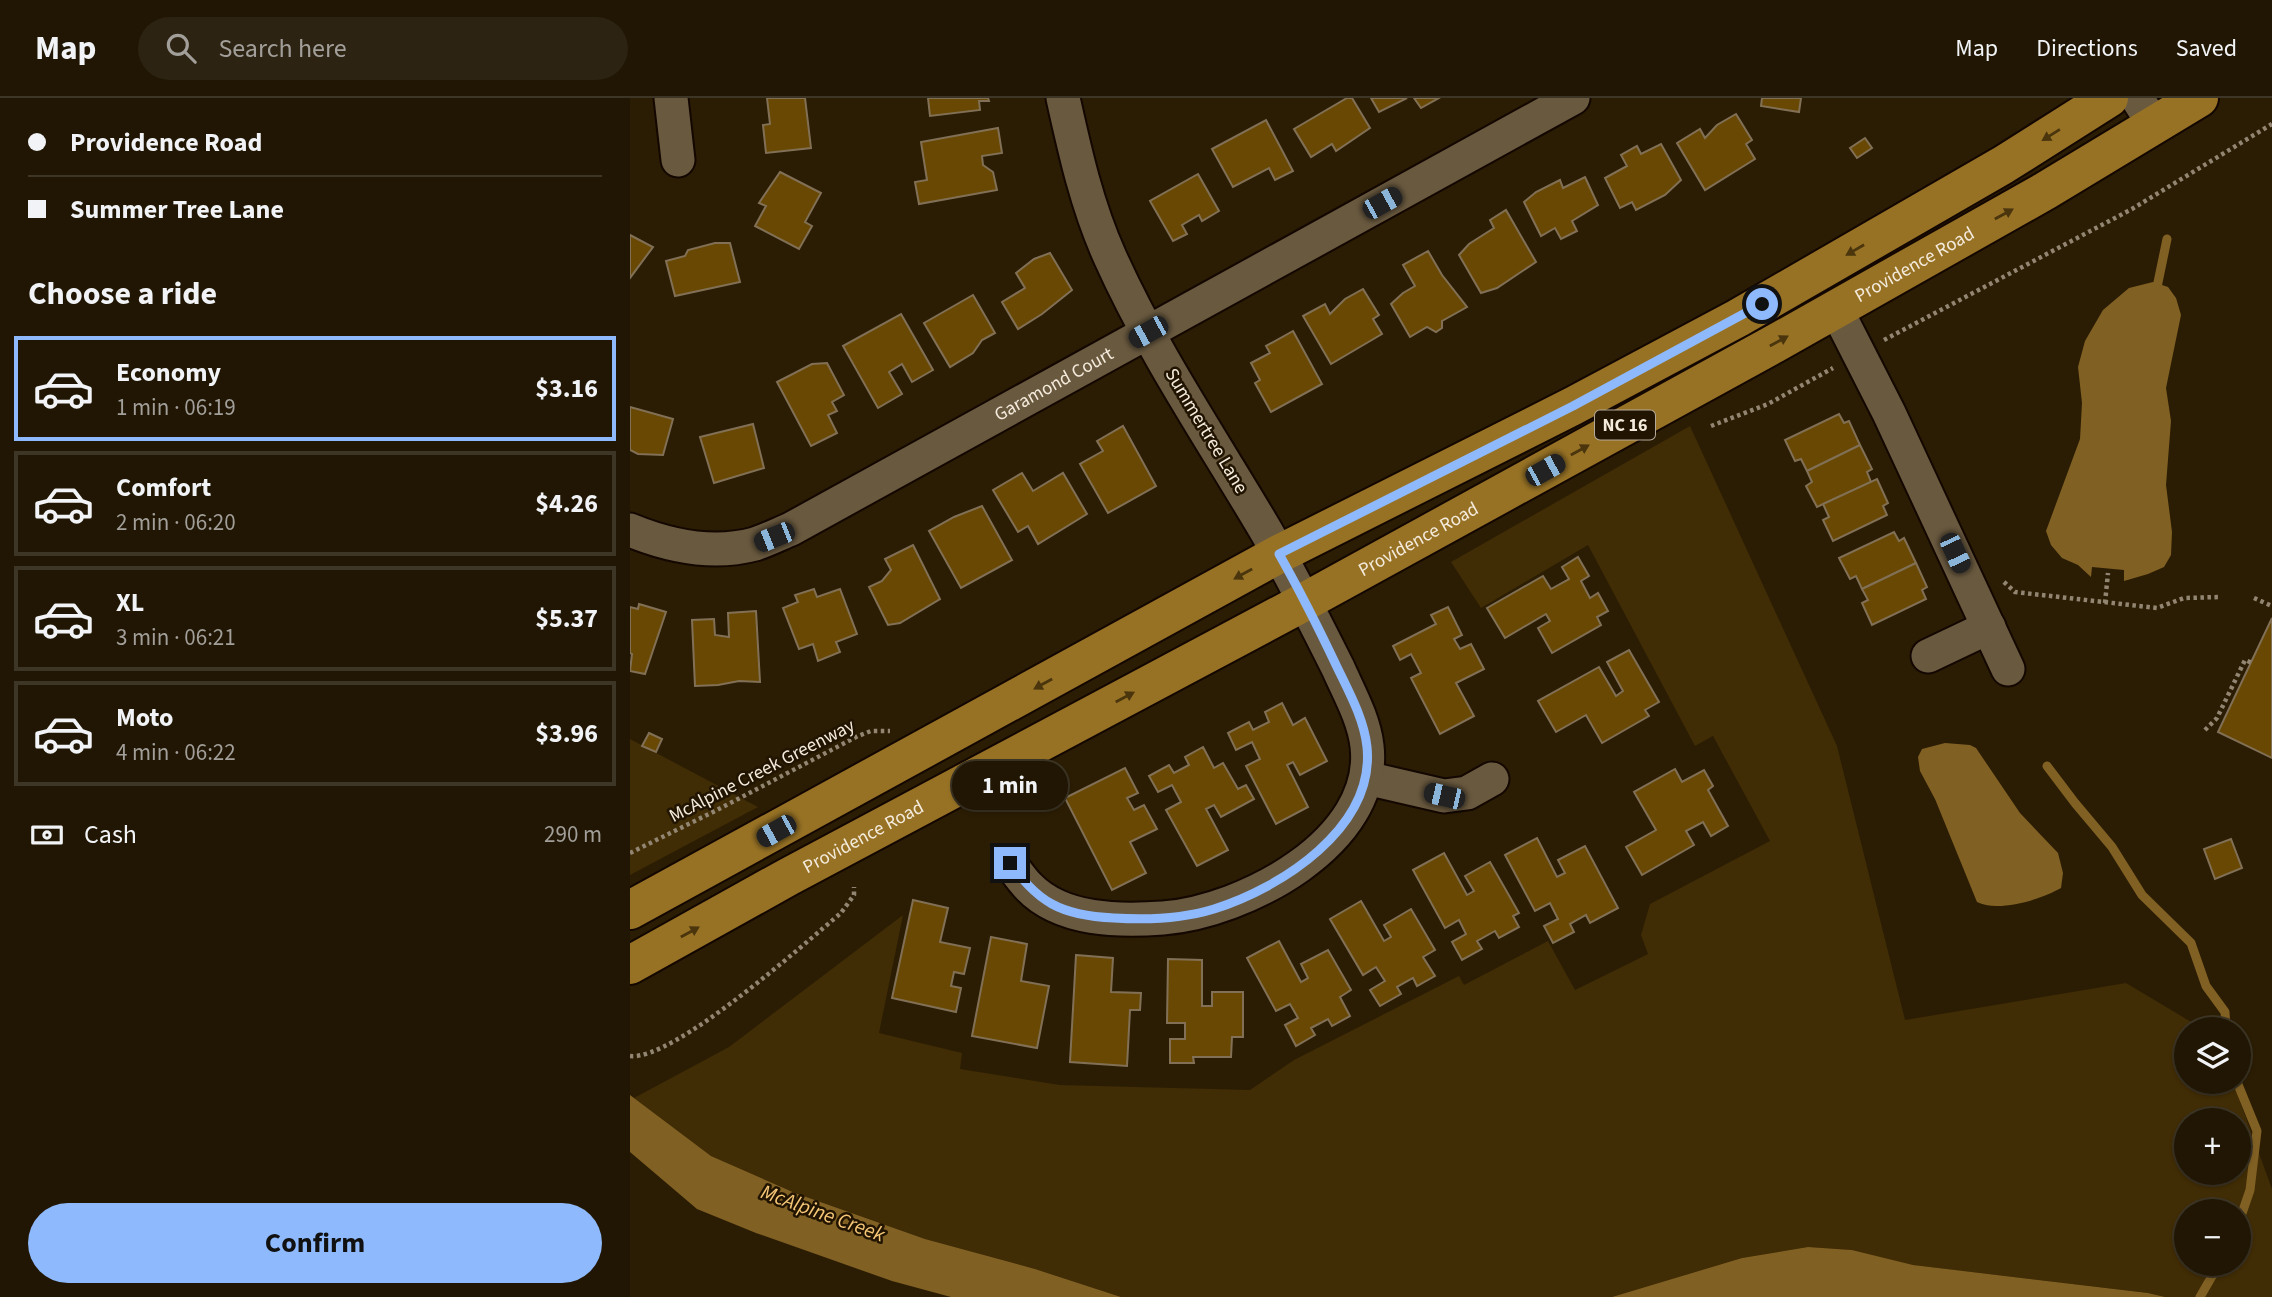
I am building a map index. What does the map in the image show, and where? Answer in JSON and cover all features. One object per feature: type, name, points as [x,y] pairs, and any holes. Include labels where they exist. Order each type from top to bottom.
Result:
[{"type":"main road","name":"NC 16","points":[[630,911],[1279,554],[1573,406],[1738,318],[2003,165],[2109,98]]},
{"type":"main road","name":"Providence Road","points":[[630,965],[788,877],[1306,601],[1836,309],[2045,191],[2146,112],[2199,98]]},
{"type":"street","points":[[671,98],[678,160]]},
{"type":"street","name":"Summertree Lane","points":[[1063,98],[1085,190],[1110,257],[1148,332],[1306,601],[1361,722],[1367,747],[1366,778]]},
{"type":"street","name":"Garamond Court","points":[[630,530],[646,537],[692,548],[730,548],[756,544],[791,530],[1573,98]]},
{"type":"street","points":[[1836,309],[1889,413],[2008,669]]},
{"type":"street","points":[[1928,656],[1989,627]]},
{"type":"street","points":[[1010,863],[1030,888],[1053,904],[1087,916],[1135,920],[1168,918],[1212,909],[1257,893],[1292,871],[1325,845],[1347,818],[1366,778],[1444,796],[1467,793],[1492,779]]},
{"type":"path","points":[[1711,426],[1768,404],[2132,209],[2272,124]]},
{"type":"path","points":[[2105,603],[2108,573]]},
{"type":"path","points":[[2002,579],[2006,586],[2015,592],[2157,608],[2184,598],[2220,597]]},
{"type":"path","points":[[2254,598],[2272,606]]},
{"type":"path","points":[[2205,730],[2217,718],[2245,660],[2252,663]]},
{"type":"path","name":"McAlpine Creek Greenway","points":[[630,853],[871,731],[891,731],[900,738]]},
{"type":"path","points":[[630,1056],[650,1053],[711,1019],[841,913],[854,895],[854,887]]},
{"type":"shaded area","points":[[1690,426],[1837,746],[1905,1020],[2126,983],[2183,1017],[2174,1017],[2174,1094],[2237,1094],[2242,1108],[2174,1108],[2174,1185],[2251,1185],[2251,1131],[2272,1189],[2272,1297],[2165,1297],[1912,1265],[1852,1250],[1808,1247],[1742,1258],[1612,1297],[1121,1297],[1035,1269],[925,1239],[795,1193],[711,1156],[634,1098],[729,1047],[903,915],[879,1033],[962,1053],[960,1069],[1060,1085],[1250,1090],[1294,1060],[1459,976],[1464,985],[1548,941],[1575,990],[1648,954],[1641,935],[1650,904],[1770,841],[1713,736],[1695,746],[1588,545],[1481,608],[1451,562]]},
{"type":"shaded area","points":[[630,739],[758,807],[630,875]]},
{"type":"water","points":[[2153,282],[2168,287],[2176,298],[2181,315],[2166,388],[2171,421],[2166,485],[2172,532],[2171,555],[2164,567],[2124,581],[2124,570],[2092,567],[2091,577],[2078,565],[2062,558],[2051,545],[2046,531],[2080,439],[2082,403],[2078,367],[2085,341],[2103,310],[2129,288]]},
{"type":"water","points":[[1945,743],[1976,748],[2020,813],[2058,853],[2063,873],[2061,888],[2032,900],[2008,905],[1996,906],[1977,902],[1935,799],[1920,771],[1918,757],[1922,749]]},
{"type":"water","name":"McAlpine Creek","points":[[630,1095],[711,1156],[795,1193],[925,1239],[1035,1269],[1121,1297],[951,1297],[892,1281],[697,1209],[630,1152]]},
{"type":"water","points":[[1808,1247],[1852,1250],[1913,1265],[2165,1297],[1612,1297],[1742,1258]]},
{"type":"building","points":[[767,98],[805,98],[811,148],[766,153],[763,125],[770,124]]},
{"type":"building","points":[[928,98],[988,98],[989,101],[979,101],[980,110],[930,116]]},
{"type":"building","points":[[1347,98],[1352,98],[1370,128],[1336,151],[1332,144],[1311,157],[1294,129]]},
{"type":"building","points":[[1371,98],[1407,98],[1379,112]]},
{"type":"building","points":[[1414,98],[1439,98],[1421,108]]},
{"type":"building","points":[[1762,98],[1801,98],[1799,112],[1761,106]]},
{"type":"building","points":[[1736,114],[1752,140],[1746,144],[1755,159],[1705,190],[1677,143],[1700,129],[1705,138],[1717,125]]},
{"type":"building","points":[[1266,120],[1293,171],[1275,180],[1269,168],[1233,187],[1212,149]]},
{"type":"building","points":[[998,128],[1002,153],[982,156],[983,165],[993,172],[997,190],[919,204],[915,182],[927,180],[921,142]]},
{"type":"building","points":[[1865,138],[1872,148],[1857,158],[1850,148]]},
{"type":"building","points":[[1661,144],[1681,180],[1665,195],[1636,210],[1632,202],[1620,208],[1605,178],[1627,166],[1621,155],[1637,146],[1641,154]]},
{"type":"building","points":[[780,172],[821,193],[805,222],[812,226],[799,249],[755,226],[766,206],[759,203]]},
{"type":"building","points":[[1198,174],[1219,211],[1202,221],[1199,215],[1182,225],[1187,234],[1173,241],[1150,201]]},
{"type":"building","points":[[1585,177],[1598,205],[1572,221],[1577,231],[1561,239],[1555,228],[1541,236],[1524,202],[1536,192],[1560,180],[1563,188]]},
{"type":"building","points":[[1506,210],[1536,262],[1497,288],[1481,293],[1459,255],[1469,244],[1494,228],[1490,220]]},
{"type":"building","points":[[630,235],[653,247],[630,278]]},
{"type":"building","points":[[715,243],[730,243],[740,282],[675,296],[666,261],[685,256],[688,250]]},
{"type":"building","points":[[1428,251],[1442,275],[1467,307],[1442,321],[1442,328],[1436,332],[1427,327],[1410,337],[1391,304],[1415,286],[1403,265]]},
{"type":"building","points":[[1050,253],[1072,290],[1018,329],[1002,302],[1025,288],[1016,273],[1034,259]]},
{"type":"building","points":[[1363,289],[1379,315],[1373,319],[1382,334],[1331,364],[1303,316],[1325,304],[1330,314],[1345,299]]},
{"type":"building","points":[[973,295],[995,333],[982,340],[973,353],[950,367],[924,323]]},
{"type":"building","points":[[901,314],[933,370],[912,382],[902,364],[889,372],[902,394],[878,408],[843,346]]},
{"type":"building","points":[[1293,331],[1322,384],[1271,412],[1255,383],[1260,380],[1251,363],[1270,353],[1266,346]]},
{"type":"building","points":[[827,363],[844,395],[832,402],[837,411],[828,415],[837,433],[811,446],[777,382],[812,364]]},
{"type":"building","points":[[630,407],[673,419],[663,455],[638,454],[630,450]]},
{"type":"building","points":[[1839,414],[1844,423],[1849,421],[1860,445],[1807,471],[1801,459],[1795,461],[1785,440]]},
{"type":"building","points":[[753,424],[764,468],[714,483],[700,437]]},
{"type":"building","points":[[1123,426],[1156,486],[1108,513],[1080,464],[1103,451],[1097,441]]},
{"type":"building","points":[[1860,445],[1872,469],[1867,472],[1871,482],[1817,507],[1806,486],[1812,482],[1807,471]]},
{"type":"building","points":[[1022,473],[1033,491],[1063,473],[1087,514],[1038,544],[1028,526],[1018,532],[993,490]]},
{"type":"building","points":[[1877,479],[1888,503],[1883,506],[1887,515],[1833,541],[1823,520],[1829,517],[1823,504]]},
{"type":"building","points":[[982,506],[1012,560],[961,588],[929,531]]},
{"type":"building","points":[[1894,532],[1899,541],[1904,538],[1916,563],[1862,589],[1856,576],[1850,579],[1839,558]]},
{"type":"building","points":[[913,545],[940,599],[900,623],[888,625],[869,587],[882,581],[891,570],[885,559]]},
{"type":"building","points":[[1578,557],[1589,576],[1581,581],[1590,598],[1598,593],[1608,611],[1597,617],[1601,625],[1552,653],[1538,628],[1550,621],[1546,614],[1505,638],[1487,608],[1543,576],[1551,589],[1569,579],[1562,567]]},
{"type":"building","points":[[1916,563],[1927,587],[1922,590],[1926,599],[1872,625],[1862,603],[1868,600],[1862,589]]},
{"type":"building","points":[[814,589],[817,597],[840,589],[857,634],[836,642],[840,652],[818,661],[813,644],[799,649],[783,608],[798,602],[795,595]]},
{"type":"building","points":[[639,604],[666,612],[645,674],[630,671],[630,607],[638,609]]},
{"type":"building","points":[[1448,607],[1462,635],[1454,639],[1460,649],[1471,644],[1484,669],[1456,683],[1474,716],[1440,734],[1411,678],[1421,673],[1411,654],[1400,660],[1393,646],[1436,624],[1431,615]]},
{"type":"building","points":[[756,611],[760,682],[739,681],[695,686],[692,620],[714,619],[715,635],[729,637],[728,613]]},
{"type":"building","points":[[2272,618],[2272,758],[2218,732]]},
{"type":"building","points":[[1629,650],[1659,702],[1645,710],[1649,716],[1602,743],[1586,715],[1556,732],[1538,701],[1599,667],[1616,696],[1623,691],[1607,662]]},
{"type":"building","points":[[1282,703],[1293,725],[1305,718],[1327,761],[1300,775],[1293,762],[1287,765],[1308,807],[1276,824],[1246,766],[1260,759],[1252,742],[1236,750],[1228,733],[1249,722],[1253,730],[1269,722],[1265,712]]},
{"type":"building","points":[[649,733],[662,739],[656,752],[642,746]]},
{"type":"building","points":[[1203,747],[1214,768],[1223,763],[1238,789],[1246,785],[1254,799],[1221,817],[1214,805],[1206,809],[1228,850],[1197,866],[1166,810],[1181,802],[1172,785],[1158,792],[1149,776],[1169,765],[1174,773],[1189,765],[1185,757]]},
{"type":"building","points":[[1125,768],[1138,793],[1127,798],[1134,810],[1144,805],[1157,829],[1130,842],[1146,873],[1112,890],[1065,798]]},
{"type":"building","points":[[1675,769],[1682,782],[1704,770],[1713,786],[1708,790],[1728,826],[1711,836],[1703,822],[1686,831],[1694,845],[1642,875],[1626,847],[1656,830],[1634,792]]},
{"type":"building","points":[[1537,838],[1557,877],[1565,873],[1558,860],[1585,846],[1618,908],[1590,923],[1586,915],[1570,924],[1574,932],[1553,943],[1544,926],[1558,919],[1550,903],[1535,911],[1505,855]]},
{"type":"building","points":[[2231,839],[2242,868],[2215,879],[2204,849]]},
{"type":"building","points":[[1444,853],[1467,895],[1474,891],[1465,876],[1490,862],[1519,913],[1513,916],[1519,927],[1499,938],[1495,931],[1477,941],[1482,949],[1462,960],[1452,942],[1466,934],[1459,920],[1445,928],[1413,870]]},
{"type":"building","points":[[913,900],[948,908],[940,942],[970,948],[964,974],[954,972],[951,986],[961,988],[956,1012],[892,998]]},
{"type":"building","points":[[1361,901],[1384,941],[1391,937],[1384,925],[1411,909],[1435,950],[1423,957],[1435,976],[1417,986],[1413,978],[1397,987],[1401,994],[1380,1006],[1370,990],[1385,981],[1376,967],[1363,975],[1330,919]]},
{"type":"building","points":[[991,937],[1027,944],[1021,981],[1049,986],[1037,1048],[972,1036]]},
{"type":"building","points":[[1279,941],[1301,982],[1308,978],[1301,964],[1328,950],[1351,990],[1340,997],[1350,1016],[1332,1026],[1328,1019],[1311,1028],[1315,1035],[1296,1046],[1285,1025],[1298,1018],[1290,1004],[1276,1011],[1247,958]]},
{"type":"building","points":[[1076,955],[1113,958],[1111,992],[1141,993],[1140,1010],[1130,1010],[1127,1066],[1070,1062]]},
{"type":"building","points":[[1168,959],[1202,960],[1202,1006],[1212,1006],[1212,992],[1243,992],[1243,1037],[1232,1037],[1231,1057],[1193,1057],[1194,1063],[1170,1063],[1170,1039],[1185,1039],[1185,1023],[1167,1023]]},
{"type":"waterway","points":[[2156,292],[2167,239]]},
{"type":"waterway","points":[[2047,766],[2112,847],[2142,895],[2191,943],[2206,986],[2225,1012],[2225,1017]]},
{"type":"waterway","points":[[2242,1094],[2257,1131],[2247,1199]]},
{"type":"waterway","points":[[2200,1297],[2212,1276]]},
{"type":"route","points":[[1010,863],[1030,888],[1053,904],[1087,916],[1135,920],[1168,918],[1212,909],[1257,893],[1292,871],[1325,845],[1347,818],[1366,778],[1367,747],[1351,696],[1306,601],[1279,554],[1573,406],[1762,304]]}]
